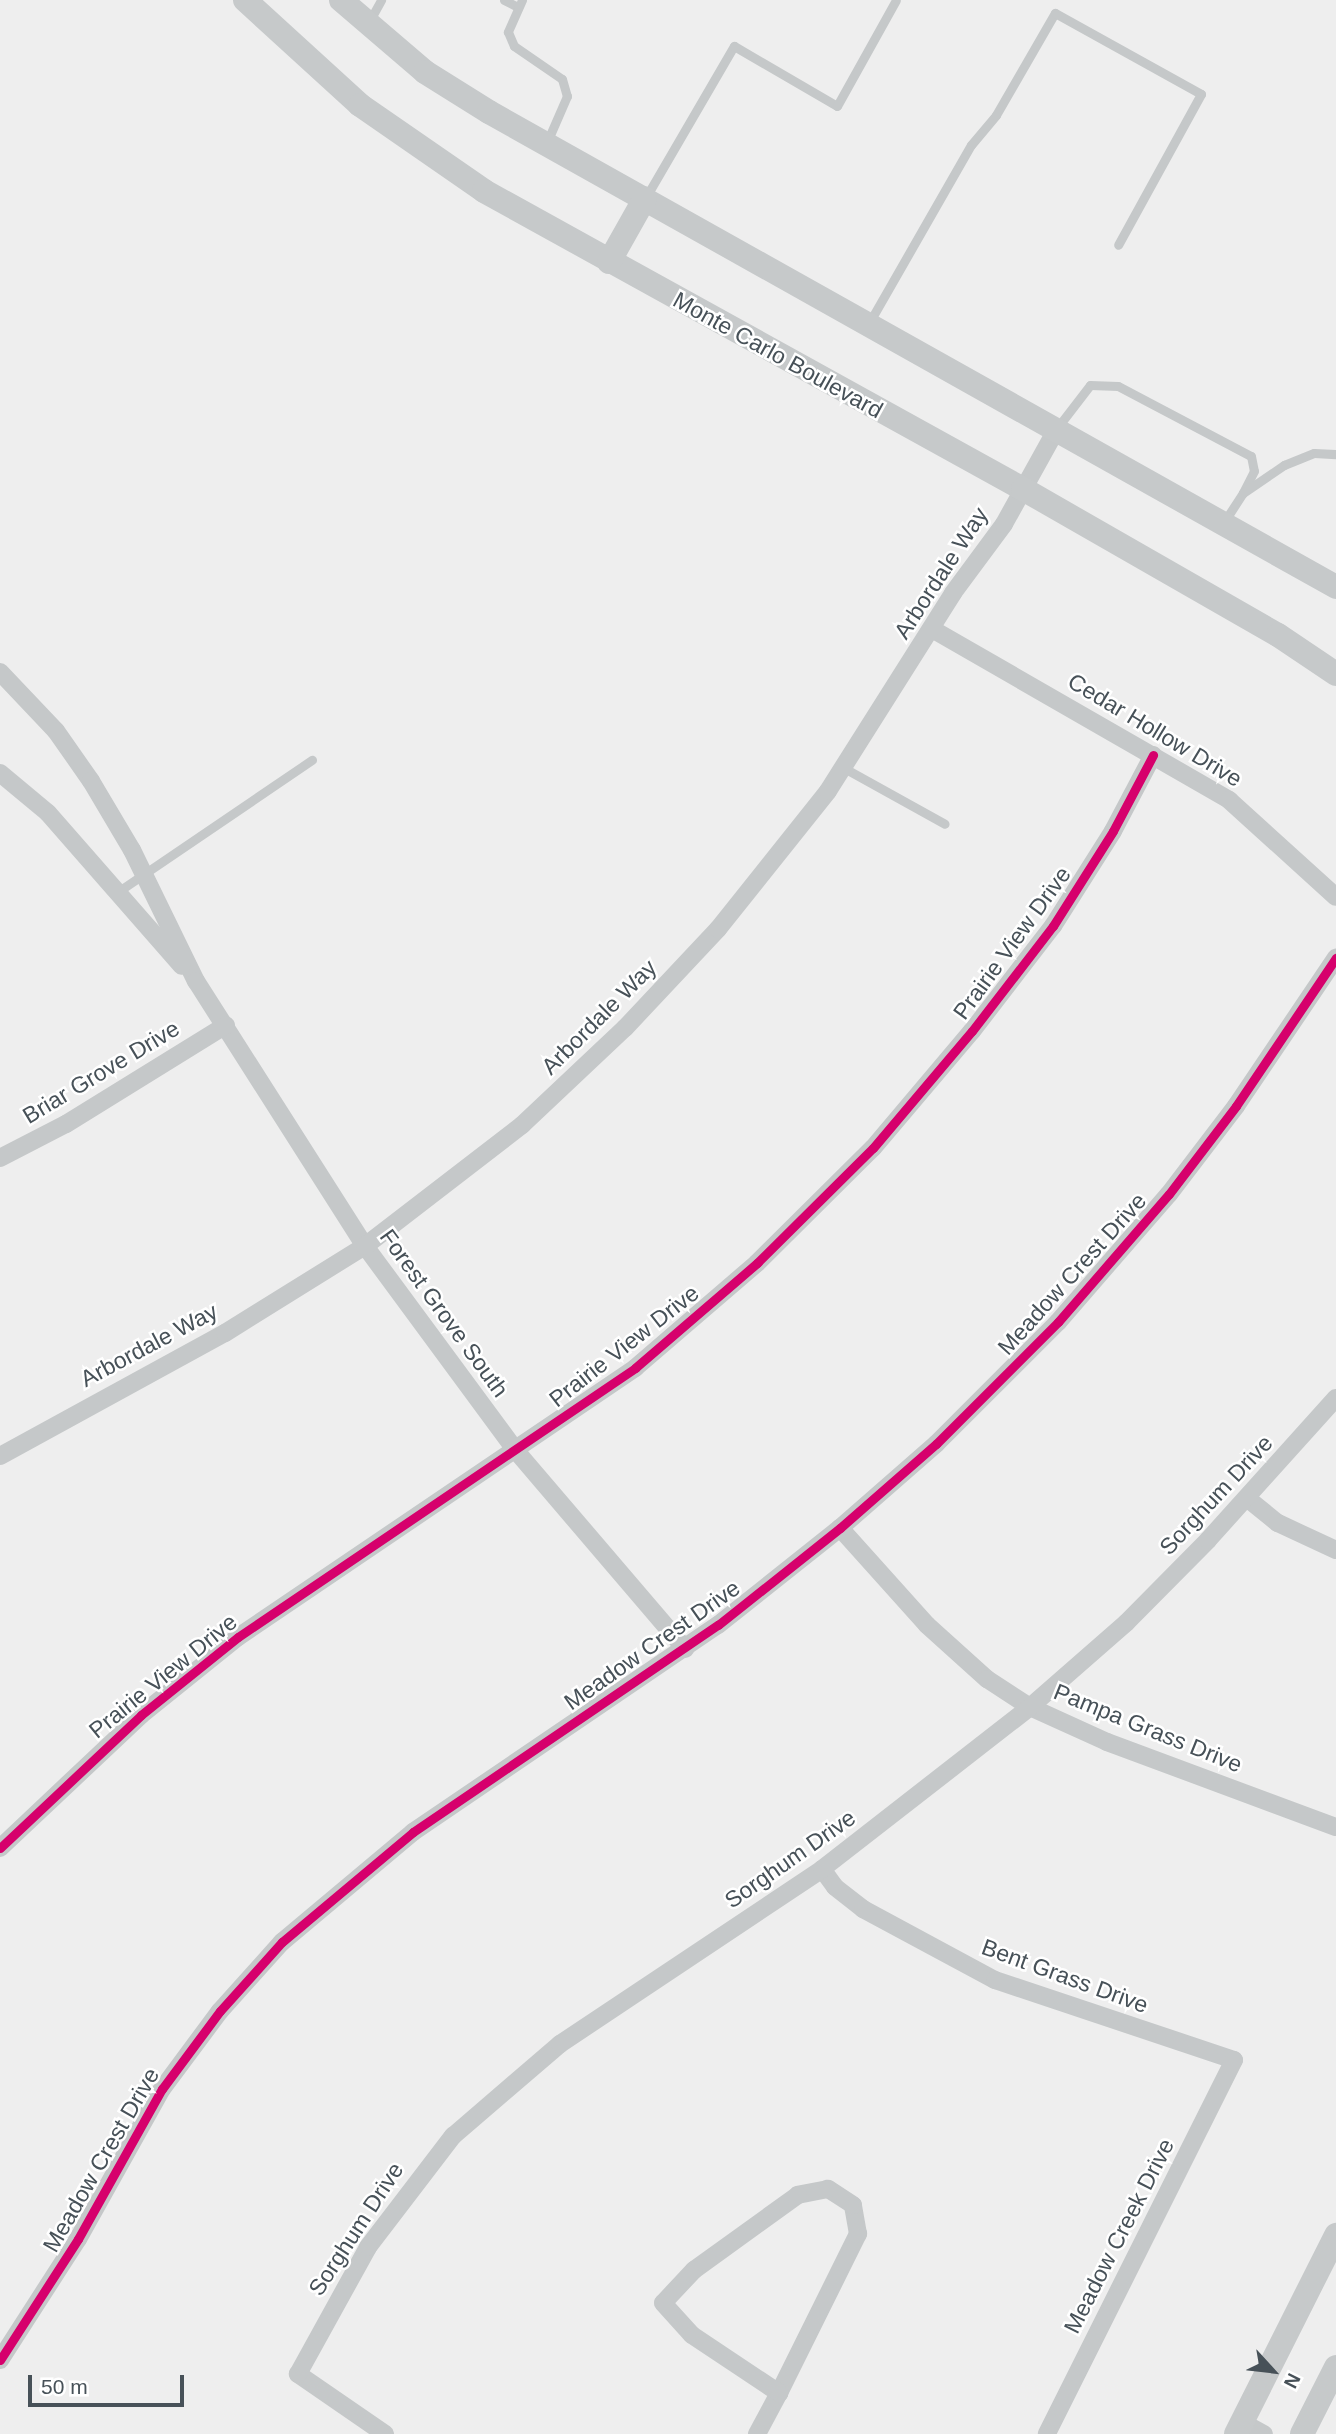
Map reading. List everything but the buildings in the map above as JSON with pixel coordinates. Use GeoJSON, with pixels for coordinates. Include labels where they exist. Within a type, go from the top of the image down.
{"type":"FeatureCollection","features":[{"type":"Feature","properties":{"kind":"main road","name":"Monte Carlo Boulevard"},"geometry":{"type":"LineString","coordinates":[[245,0],[304,57],[389,128],[484,191],[1023,489],[1278,635],[1336,674]]}},
{"type":"Feature","properties":{"kind":"main road"},"geometry":{"type":"LineString","coordinates":[[341,0],[457,93],[1336,587]]}},
{"type":"Feature","properties":{"kind":"main road"},"geometry":{"type":"LineString","coordinates":[[609,262],[645,198]]}},
{"type":"Feature","properties":{"kind":"main road"},"geometry":{"type":"LineString","coordinates":[[1239,2428],[1336,2235]]}},
{"type":"Feature","properties":{"kind":"main road"},"geometry":{"type":"LineString","coordinates":[[1302,2434],[1336,2367]]}},
{"type":"Feature","properties":{"kind":"street","name":"Arbordale Way"},"geometry":{"type":"LineString","coordinates":[[0,1456],[225,1333],[365,1245],[522,1125],[625,1028],[739,904],[844,768],[1023,489],[1056,430]]}},
{"type":"Feature","properties":{"kind":"street","name":"Cedar Hollow Drive"},"geometry":{"type":"LineString","coordinates":[[932,629],[1229,800],[1336,897]]}},
{"type":"Feature","properties":{"kind":"street","name":"Forest Grove South"},"geometry":{"type":"LineString","coordinates":[[0,672],[63,741],[143,872],[196,981],[365,1245],[517,1452],[685,1649]]}},
{"type":"Feature","properties":{"kind":"street","name":"Prairie View Drive"},"geometry":{"type":"LineString","coordinates":[[0,1848],[141,1715],[238,1637],[517,1452],[635,1368],[757,1263],[873,1148],[972,1031],[1052,926],[1113,831],[1153,755]]}},
{"type":"Feature","properties":{"kind":"street","name":"Forest Grove South"},"geometry":{"type":"LineString","coordinates":[[0,773],[48,813],[196,981]]}},
{"type":"Feature","properties":{"kind":"street","name":"Meadow Crest Drive"},"geometry":{"type":"LineString","coordinates":[[0,2360],[78,2239],[162,2089],[220,2011],[282,1942],[413,1832],[685,1649],[840,1528],[976,1406],[1139,1231],[1236,1106],[1336,958]]}},
{"type":"Feature","properties":{"kind":"street","name":"Briar Grove Drive"},"geometry":{"type":"LineString","coordinates":[[0,1158],[89,1110],[226,1026]]}},
{"type":"Feature","properties":{"kind":"street","name":"Sorghum Drive"},"geometry":{"type":"LineString","coordinates":[[385,2434],[298,2374],[368,2247],[453,2136],[560,2044],[822,1869],[1030,1707],[1126,1623],[1248,1499],[1336,1398]]}},
{"type":"Feature","properties":{"kind":"street"},"geometry":{"type":"LineString","coordinates":[[1248,1499],[1278,1523],[1336,1550]]}},
{"type":"Feature","properties":{"kind":"street","name":"Pampa Grass Drive"},"geometry":{"type":"LineString","coordinates":[[840,1528],[927,1625],[987,1679],[1030,1707],[1107,1742],[1336,1827]]}},
{"type":"Feature","properties":{"kind":"street","name":"Bent Grass Drive"},"geometry":{"type":"LineString","coordinates":[[822,1869],[863,1909],[978,1972],[1028,1993],[1234,2060]]}},
{"type":"Feature","properties":{"kind":"street","name":"Meadow Creek Drive"},"geometry":{"type":"LineString","coordinates":[[1047,2434],[1234,2060]]}},
{"type":"Feature","properties":{"kind":"street"},"geometry":{"type":"LineString","coordinates":[[757,2434],[779,2393],[858,2234],[852,2206],[828,2189],[798,2195],[694,2270],[663,2303],[692,2335],[779,2393]]}},
{"type":"Feature","properties":{"kind":"street"},"geometry":{"type":"LineString","coordinates":[[1239,2428],[1264,2434]]}},
{"type":"Feature","properties":{"kind":"lane"},"geometry":{"type":"LineString","coordinates":[[368,24],[381,0]]}},
{"type":"Feature","properties":{"kind":"lane"},"geometry":{"type":"LineString","coordinates":[[505,0],[520,4],[508,32],[514,46],[562,79],[567,96],[547,144]]}},
{"type":"Feature","properties":{"kind":"lane"},"geometry":{"type":"LineString","coordinates":[[645,198],[734,46],[837,106],[897,0]]}},
{"type":"Feature","properties":{"kind":"lane"},"geometry":{"type":"LineString","coordinates":[[868,325],[971,145],[996,115],[1055,13],[1201,94],[1118,246]]}},
{"type":"Feature","properties":{"kind":"lane"},"geometry":{"type":"LineString","coordinates":[[1056,430],[1090,385],[1118,386],[1251,456],[1254,471],[1224,523]]}},
{"type":"Feature","properties":{"kind":"lane"},"geometry":{"type":"LineString","coordinates":[[1243,493],[1284,465],[1314,453],[1336,454]]}},
{"type":"Feature","properties":{"kind":"lane"},"geometry":{"type":"LineString","coordinates":[[116,893],[143,872],[312,760]]}},
{"type":"Feature","properties":{"kind":"lane"},"geometry":{"type":"LineString","coordinates":[[844,768],[945,824]]}},
{"type":"Feature","properties":{"kind":"cycle path"},"geometry":{"type":"LineString","coordinates":[[0,1848],[141,1715],[238,1637],[635,1368],[757,1263],[873,1148],[972,1031],[1053,926],[1113,831],[1153,755]]}},
{"type":"Feature","properties":{"kind":"cycle path"},"geometry":{"type":"LineString","coordinates":[[0,2360],[78,2239],[162,2089],[220,2011],[282,1942],[413,1832],[718,1625],[840,1528],[936,1444],[1058,1322],[1169,1194],[1236,1106],[1336,958]]}}]}
